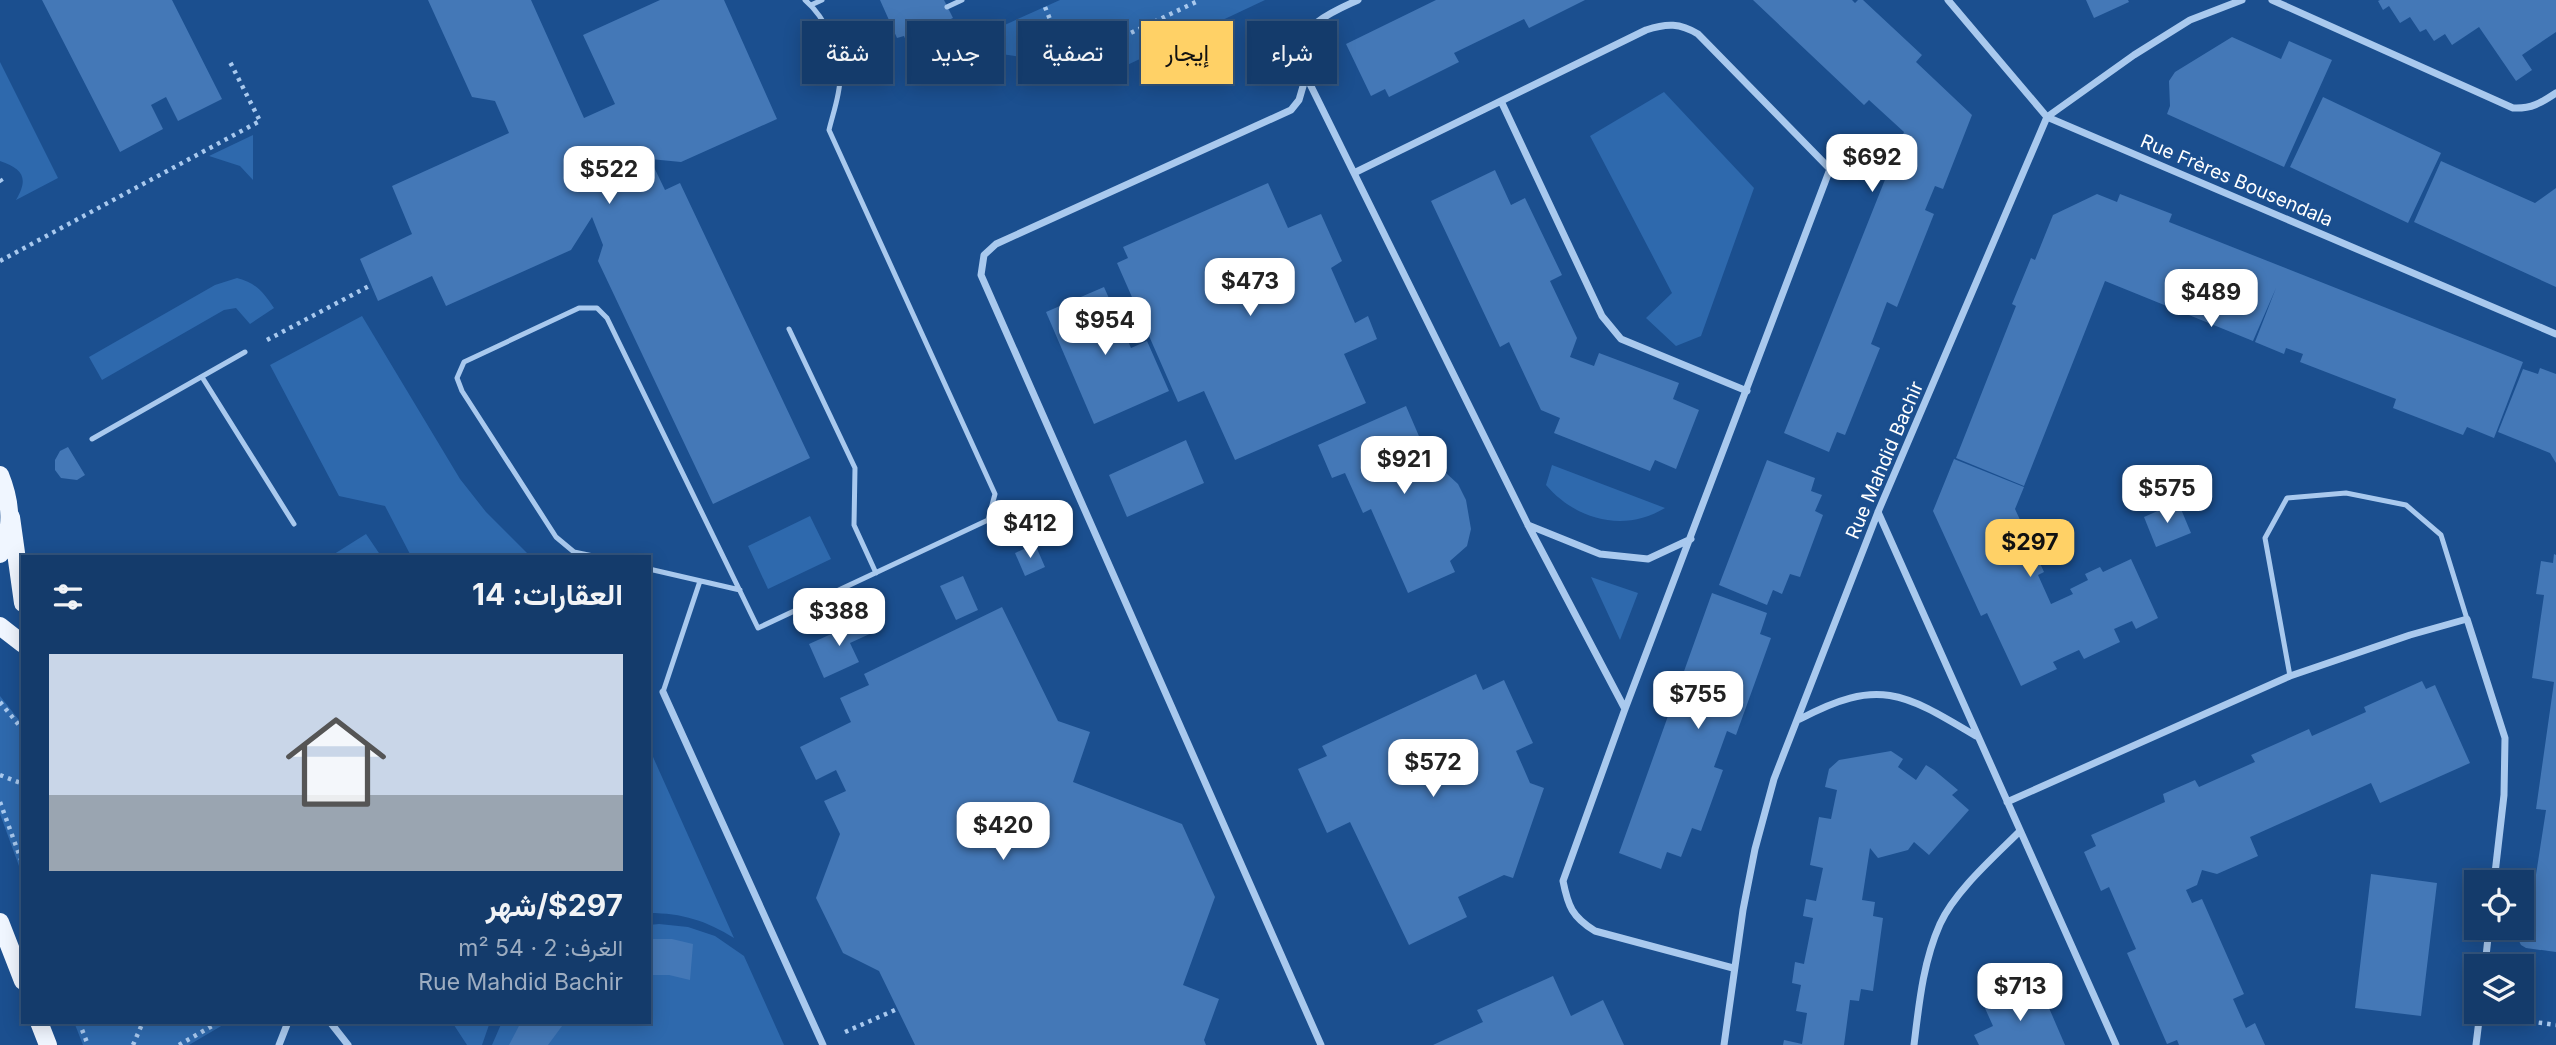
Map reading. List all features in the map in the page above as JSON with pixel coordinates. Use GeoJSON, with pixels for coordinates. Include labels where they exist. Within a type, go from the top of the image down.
{"type":"FeatureCollection","features":[{"type":"Feature","properties":{"kind":"main road"},"geometry":{"type":"LineString","coordinates":[[0,475],[8,495],[21,589]]}},
{"type":"Feature","properties":{"kind":"main road"},"geometry":{"type":"LineString","coordinates":[[0,554],[6,543],[11,517]]}},
{"type":"Feature","properties":{"kind":"main road"},"geometry":{"type":"LineString","coordinates":[[0,626],[21,642]]}},
{"type":"Feature","properties":{"kind":"main road"},"geometry":{"type":"LineString","coordinates":[[0,922],[21,976]]}},
{"type":"Feature","properties":{"kind":"main road"},"geometry":{"type":"LineString","coordinates":[[40,1024],[48,1045]]}},
{"type":"Feature","properties":{"kind":"street"},"geometry":{"type":"LineString","coordinates":[[1318,21],[1358,0]]}},
{"type":"Feature","properties":{"kind":"street","name":"Rue Frères Bousendala"},"geometry":{"type":"LineString","coordinates":[[1948,0],[2047,117],[2556,334]]}},
{"type":"Feature","properties":{"kind":"street"},"geometry":{"type":"LineString","coordinates":[[2047,117],[2134,55],[2190,20],[2242,0]]}},
{"type":"Feature","properties":{"kind":"street"},"geometry":{"type":"LineString","coordinates":[[2272,0],[2513,108],[2539,104],[2556,93]]}},
{"type":"Feature","properties":{"kind":"street"},"geometry":{"type":"LineString","coordinates":[[1356,172],[1646,30],[1666,23],[1687,27],[1698,34],[1830,169],[1625,709],[1563,881],[1568,905],[1580,922],[1595,931],[1733,968]]}},
{"type":"Feature","properties":{"kind":"street"},"geometry":{"type":"LineString","coordinates":[[1304,84],[1299,100],[1291,110],[996,244],[984,255],[981,275],[1321,1045]]}},
{"type":"Feature","properties":{"kind":"street"},"geometry":{"type":"LineString","coordinates":[[1310,84],[1356,172],[1528,525],[1625,709]]}},
{"type":"Feature","properties":{"kind":"street"},"geometry":{"type":"LineString","coordinates":[[1501,101],[1602,316],[1621,339],[1747,391]]}},
{"type":"Feature","properties":{"kind":"street","name":"Rue Mahdid Bachir"},"geometry":{"type":"LineString","coordinates":[[1724,1045],[1743,910],[1774,779],[1878,512],[2047,117]]}},
{"type":"Feature","properties":{"kind":"street"},"geometry":{"type":"LineString","coordinates":[[1878,512],[2116,1045]]}},
{"type":"Feature","properties":{"kind":"street"},"geometry":{"type":"LineString","coordinates":[[1528,525],[1600,554],[1648,559],[1691,539]]}},
{"type":"Feature","properties":{"kind":"street"},"geometry":{"type":"LineString","coordinates":[[2007,802],[2290,676],[2410,635],[2467,619],[2505,738],[2504,795],[2495,870]]}},
{"type":"Feature","properties":{"kind":"street"},"geometry":{"type":"LineString","coordinates":[[663,692],[822,1044]]}},
{"type":"Feature","properties":{"kind":"street"},"geometry":{"type":"LineString","coordinates":[[1799,719],[1848,697],[1879,694],[1914,702],[1976,736]]}},
{"type":"Feature","properties":{"kind":"street"},"geometry":{"type":"LineString","coordinates":[[1914,1045],[1925,966],[1940,922],[1960,894],[2020,831]]}},
{"type":"Feature","properties":{"kind":"street"},"geometry":{"type":"LineString","coordinates":[[279,1045],[287,1024]]}},
{"type":"Feature","properties":{"kind":"street"},"geometry":{"type":"LineString","coordinates":[[332,1024],[348,1045]]}},
{"type":"Feature","properties":{"kind":"street"},"geometry":{"type":"LineString","coordinates":[[2476,1045],[2479,1024]]}},
{"type":"Feature","properties":{"kind":"lane"},"geometry":{"type":"LineString","coordinates":[[822,0],[808,2],[822,21]]}},
{"type":"Feature","properties":{"kind":"lane"},"geometry":{"type":"LineString","coordinates":[[947,7],[962,0]]}},
{"type":"Feature","properties":{"kind":"lane"},"geometry":{"type":"LineString","coordinates":[[588,555],[574,552],[556,537],[462,391],[457,378],[464,362],[579,308],[597,307],[607,318],[758,628],[988,520],[995,494],[829,130],[839,84]]}},
{"type":"Feature","properties":{"kind":"lane"},"geometry":{"type":"LineString","coordinates":[[789,329],[855,468],[854,525],[876,573]]}},
{"type":"Feature","properties":{"kind":"lane"},"geometry":{"type":"LineString","coordinates":[[92,439],[244,352]]}},
{"type":"Feature","properties":{"kind":"lane"},"geometry":{"type":"LineString","coordinates":[[202,377],[294,524]]}},
{"type":"Feature","properties":{"kind":"lane"},"geometry":{"type":"LineString","coordinates":[[2290,676],[2265,538],[2287,498],[2346,494],[2406,505],[2441,535],[2467,619]]}},
{"type":"Feature","properties":{"kind":"lane"},"geometry":{"type":"LineString","coordinates":[[651,569],[740,590]]}},
{"type":"Feature","properties":{"kind":"lane"},"geometry":{"type":"LineString","coordinates":[[663,692],[700,581]]}},
{"type":"Feature","properties":{"kind":"path"},"geometry":{"type":"LineString","coordinates":[[1127,35],[1200,0]]}},
{"type":"Feature","properties":{"kind":"path"},"geometry":{"type":"LineString","coordinates":[[1045,7],[1050,21]]}},
{"type":"Feature","properties":{"kind":"path"},"geometry":{"type":"LineString","coordinates":[[0,261],[260,121],[229,60]]}},
{"type":"Feature","properties":{"kind":"path"},"geometry":{"type":"LineString","coordinates":[[244,352],[371,285]]}},
{"type":"Feature","properties":{"kind":"path"},"geometry":{"type":"LineString","coordinates":[[0,702],[21,728]]}},
{"type":"Feature","properties":{"kind":"path"},"geometry":{"type":"LineString","coordinates":[[0,775],[21,783]]}},
{"type":"Feature","properties":{"kind":"path"},"geometry":{"type":"LineString","coordinates":[[0,802],[21,860]]}},
{"type":"Feature","properties":{"kind":"path"},"geometry":{"type":"LineString","coordinates":[[822,1044],[895,1010]]}},
{"type":"Feature","properties":{"kind":"path"},"geometry":{"type":"LineString","coordinates":[[2534,1022],[2556,1025]]}},
{"type":"Feature","properties":{"kind":"path"},"geometry":{"type":"LineString","coordinates":[[80,1024],[88,1045]]}},
{"type":"Feature","properties":{"kind":"path"},"geometry":{"type":"LineString","coordinates":[[132,1045],[142,1024]]}},
{"type":"Feature","properties":{"kind":"path"},"geometry":{"type":"LineString","coordinates":[[179,1045],[216,1024]]}},
{"type":"Feature","properties":{"kind":"shaded area"},"geometry":{"type":"Polygon","coordinates":[[[1060,0],[1265,0],[1220,21],[1141,21],[1141,58],[1127,65],[1127,21],[1018,21],[1018,56],[1004,54],[1004,25],[1060,0]]]}},
{"type":"Feature","properties":{"kind":"shaded area"},"geometry":{"type":"Polygon","coordinates":[[[0,62],[58,178],[16,200],[22,186],[22,175],[14,167],[0,161],[0,62]]]}},
{"type":"Feature","properties":{"kind":"shaded area"},"geometry":{"type":"Polygon","coordinates":[[[1664,92],[1754,188],[1701,336],[1676,346],[1646,318],[1672,293],[1590,136],[1664,92]]]}},
{"type":"Feature","properties":{"kind":"shaded area"},"geometry":{"type":"Polygon","coordinates":[[[253,135],[253,180],[240,166],[209,156],[253,135]]]}},
{"type":"Feature","properties":{"kind":"shaded area"},"geometry":{"type":"Polygon","coordinates":[[[237,278],[258,289],[274,308],[250,324],[236,308],[224,310],[102,380],[89,357],[215,285],[237,278]]]}},
{"type":"Feature","properties":{"kind":"shaded area"},"geometry":{"type":"Polygon","coordinates":[[[362,316],[460,479],[486,512],[529,555],[410,555],[385,506],[339,496],[270,365],[362,316]]]}},
{"type":"Feature","properties":{"kind":"shaded area"},"geometry":{"type":"Polygon","coordinates":[[[1552,465],[1665,508],[1633,520],[1601,519],[1586,514],[1571,507],[1546,485],[1552,465]]]}},
{"type":"Feature","properties":{"kind":"shaded area"},"geometry":{"type":"Polygon","coordinates":[[[810,516],[831,559],[768,589],[748,546],[810,516]]]}},
{"type":"Feature","properties":{"kind":"shaded area"},"geometry":{"type":"Polygon","coordinates":[[[366,534],[380,555],[333,555],[366,534]]]}},
{"type":"Feature","properties":{"kind":"shaded area"},"geometry":{"type":"Polygon","coordinates":[[[1591,577],[1638,593],[1620,640],[1591,577]]]}},
{"type":"Feature","properties":{"kind":"shaded area"},"geometry":{"type":"Polygon","coordinates":[[[0,696],[21,722],[21,872],[0,814],[0,696]]]}},
{"type":"Feature","properties":{"kind":"shaded area"},"geometry":{"type":"Polygon","coordinates":[[[651,752],[734,938],[694,919],[651,913],[651,752]]]}},
{"type":"Feature","properties":{"kind":"shaded area"},"geometry":{"type":"Polygon","coordinates":[[[651,925],[688,927],[715,936],[744,956],[784,1045],[492,1045],[501,1024],[651,1024],[651,925]]]}},
{"type":"Feature","properties":{"kind":"shaded area"},"geometry":{"type":"Polygon","coordinates":[[[75,1024],[225,1024],[189,1045],[83,1045],[75,1024]]]}},
{"type":"Feature","properties":{"kind":"shaded area"},"geometry":{"type":"Polygon","coordinates":[[[453,1024],[489,1024],[482,1045],[467,1045],[453,1024]]]}},
{"type":"Feature","properties":{"kind":"building"},"geometry":{"type":"Polygon","coordinates":[[[42,0],[172,0],[222,99],[178,121],[166,97],[151,105],[163,129],[120,152],[42,0]]]}},
{"type":"Feature","properties":{"kind":"building"},"geometry":{"type":"Polygon","coordinates":[[[428,0],[531,0],[584,118],[615,104],[583,35],[660,0],[724,0],[777,119],[681,162],[650,159],[665,190],[680,183],[810,458],[713,504],[598,261],[603,245],[592,217],[571,250],[446,306],[432,276],[378,301],[360,259],[412,234],[392,186],[509,133],[495,101],[472,97],[428,0]]]}},
{"type":"Feature","properties":{"kind":"building"},"geometry":{"type":"Polygon","coordinates":[[[880,0],[944,0],[953,18],[946,21],[907,21],[907,43],[904,36],[897,38],[893,21],[889,21],[880,0]]]}},
{"type":"Feature","properties":{"kind":"building"},"geometry":{"type":"Polygon","coordinates":[[[1436,0],[1585,0],[1529,28],[1524,19],[1454,53],[1459,62],[1389,97],[1385,89],[1371,96],[1346,44],[1436,0]]]}},
{"type":"Feature","properties":{"kind":"building"},"geometry":{"type":"Polygon","coordinates":[[[1753,0],[1852,0],[1855,3],[1863,0],[1922,55],[1916,62],[1972,115],[1943,189],[1935,186],[1925,210],[1934,214],[1897,307],[1887,302],[1871,344],[1880,348],[1845,435],[1837,432],[1829,452],[1784,433],[1904,132],[1869,100],[1864,105],[1753,0]]]}},
{"type":"Feature","properties":{"kind":"building"},"geometry":{"type":"Polygon","coordinates":[[[2086,0],[2128,0],[2129,2],[2094,18],[2086,0]]]}},
{"type":"Feature","properties":{"kind":"building"},"geometry":{"type":"Polygon","coordinates":[[[2556,0],[2556,32],[2522,55],[2532,70],[2516,81],[2479,27],[2452,45],[2445,34],[2434,41],[2426,29],[2420,32],[2410,17],[2400,23],[2389,6],[2383,10],[2378,1],[2556,0]]]}},
{"type":"Feature","properties":{"kind":"building"},"geometry":{"type":"Polygon","coordinates":[[[2232,37],[2281,59],[2289,41],[2332,60],[2284,167],[2167,114],[2170,106],[2169,81],[2175,72],[2232,37]]]}},
{"type":"Feature","properties":{"kind":"building"},"geometry":{"type":"Polygon","coordinates":[[[2323,97],[2441,153],[2408,223],[2290,167],[2323,97]]]}},
{"type":"Feature","properties":{"kind":"building"},"geometry":{"type":"Polygon","coordinates":[[[2441,161],[2535,203],[2556,188],[2556,287],[2414,222],[2441,161]]]}},
{"type":"Feature","properties":{"kind":"building"},"geometry":{"type":"Polygon","coordinates":[[[1495,170],[1511,205],[1525,198],[1562,275],[1550,281],[1577,338],[1570,357],[1594,366],[1599,353],[1679,383],[1673,399],[1699,410],[1676,469],[1655,460],[1650,471],[1554,433],[1560,418],[1541,410],[1509,342],[1500,347],[1431,201],[1495,170]]]}},
{"type":"Feature","properties":{"kind":"building"},"geometry":{"type":"Polygon","coordinates":[[[1268,183],[1288,228],[1321,214],[1342,261],[1331,268],[1355,323],[1368,316],[1377,339],[1344,354],[1366,403],[1235,460],[1204,391],[1178,402],[1117,263],[1128,258],[1123,247],[1268,183]]]}},
{"type":"Feature","properties":{"kind":"building"},"geometry":{"type":"Polygon","coordinates":[[[2097,194],[2117,202],[2120,194],[2172,214],[2169,222],[2523,362],[2494,438],[2467,427],[2463,435],[2393,408],[2396,399],[2300,362],[2303,354],[2286,348],[2284,354],[2255,342],[2276,288],[2253,341],[2105,281],[2024,486],[1956,458],[2016,306],[2012,304],[2031,258],[2035,260],[2053,215],[2097,194]]]}},
{"type":"Feature","properties":{"kind":"building"},"geometry":{"type":"Polygon","coordinates":[[[1104,287],[1131,348],[1147,341],[1169,391],[1094,424],[1046,312],[1104,287]]]}},
{"type":"Feature","properties":{"kind":"building"},"geometry":{"type":"Polygon","coordinates":[[[2540,368],[2556,374],[2556,463],[2550,453],[2498,432],[2523,369],[2538,374],[2540,368]]]}},
{"type":"Feature","properties":{"kind":"building"},"geometry":{"type":"Polygon","coordinates":[[[1406,406],[1431,464],[1458,484],[1466,500],[1471,529],[1467,546],[1450,561],[1455,572],[1408,593],[1371,509],[1363,513],[1345,473],[1332,478],[1318,445],[1406,406]]]}},
{"type":"Feature","properties":{"kind":"building"},"geometry":{"type":"Polygon","coordinates":[[[1186,440],[1204,483],[1127,517],[1109,475],[1186,440]]]}},
{"type":"Feature","properties":{"kind":"building"},"geometry":{"type":"Polygon","coordinates":[[[68,447],[85,475],[77,480],[61,478],[55,470],[55,460],[60,451],[68,447]]]}},
{"type":"Feature","properties":{"kind":"building"},"geometry":{"type":"Polygon","coordinates":[[[1954,459],[2024,487],[2015,509],[2044,572],[2038,575],[2051,604],[2073,594],[2070,589],[2088,580],[2085,574],[2100,567],[2103,572],[2131,559],[2158,618],[2136,629],[2132,621],[2114,629],[2120,642],[2084,659],[2079,650],[2053,662],[2057,669],[2021,686],[1987,613],[1981,616],[1933,511],[1954,459]]]}},
{"type":"Feature","properties":{"kind":"building"},"geometry":{"type":"Polygon","coordinates":[[[1767,460],[1815,478],[1811,491],[1822,495],[1815,511],[1823,515],[1800,577],[1790,574],[1782,594],[1773,590],[1767,605],[1719,585],[1767,460]]]}},
{"type":"Feature","properties":{"kind":"building"},"geometry":{"type":"Polygon","coordinates":[[[2178,502],[2191,533],[2156,547],[2144,517],[2178,502]]]}},
{"type":"Feature","properties":{"kind":"building"},"geometry":{"type":"Polygon","coordinates":[[[1035,544],[1045,567],[1025,576],[1015,553],[1035,544]]]}},
{"type":"Feature","properties":{"kind":"building"},"geometry":{"type":"Polygon","coordinates":[[[2554,554],[2556,952],[2526,948],[2518,940],[2534,940],[2534,888],[2546,810],[2536,809],[2554,682],[2532,678],[2544,595],[2536,594],[2541,561],[2553,563],[2554,554]]]}},
{"type":"Feature","properties":{"kind":"building"},"geometry":{"type":"Polygon","coordinates":[[[963,576],[978,610],[956,620],[940,586],[963,576]]]}},
{"type":"Feature","properties":{"kind":"building"},"geometry":{"type":"Polygon","coordinates":[[[1712,593],[1767,613],[1760,634],[1771,638],[1736,735],[1727,731],[1714,767],[1723,770],[1701,831],[1692,828],[1681,857],[1667,852],[1661,869],[1619,853],[1712,593]]]}},
{"type":"Feature","properties":{"kind":"building"},"geometry":{"type":"Polygon","coordinates":[[[1002,607],[1058,721],[1090,732],[1073,782],[1182,824],[1215,897],[1183,985],[1219,999],[1204,1040],[1206,1045],[915,1045],[879,971],[843,953],[816,898],[840,834],[824,801],[846,791],[836,770],[816,780],[800,747],[851,722],[840,698],[869,685],[864,674],[1002,607]]]}},
{"type":"Feature","properties":{"kind":"building"},"geometry":{"type":"Polygon","coordinates":[[[867,618],[874,632],[850,643],[859,662],[824,678],[809,644],[867,618]]]}},
{"type":"Feature","properties":{"kind":"building"},"geometry":{"type":"Polygon","coordinates":[[[1476,674],[1483,690],[1504,680],[1533,743],[1516,751],[1530,783],[1544,788],[1513,878],[1504,875],[1458,897],[1467,917],[1409,945],[1350,822],[1327,833],[1298,769],[1327,756],[1322,746],[1476,674]]]}},
{"type":"Feature","properties":{"kind":"building"},"geometry":{"type":"Polygon","coordinates":[[[2422,681],[2426,689],[2435,685],[2470,763],[2380,803],[2371,783],[2250,837],[2258,856],[2217,874],[2202,870],[2197,885],[2186,890],[2192,903],[2202,899],[2244,994],[2233,999],[2246,1028],[2255,1023],[2265,1045],[2179,1045],[2177,1040],[2167,1044],[2127,953],[2136,949],[2109,887],[2101,891],[2084,852],[2096,846],[2091,835],[2165,802],[2163,794],[2195,780],[2199,787],[2255,762],[2251,755],[2309,729],[2312,736],[2366,712],[2364,707],[2422,681]]]}},
{"type":"Feature","properties":{"kind":"building"},"geometry":{"type":"Polygon","coordinates":[[[1891,751],[1903,759],[1898,767],[1916,780],[1926,765],[1934,770],[1958,790],[1952,795],[1969,810],[1929,855],[1914,842],[1908,850],[1878,858],[1870,848],[1862,900],[1875,902],[1873,916],[1883,918],[1873,991],[1861,989],[1859,1001],[1850,1000],[1844,1045],[1783,1045],[1784,1040],[1802,1044],[1807,1013],[1796,1011],[1801,985],[1792,983],[1795,962],[1804,964],[1813,918],[1803,916],[1806,899],[1816,901],[1823,868],[1810,865],[1819,817],[1831,819],[1837,790],[1825,787],[1829,769],[1839,760],[1891,751]]]}},
{"type":"Feature","properties":{"kind":"building"},"geometry":{"type":"Polygon","coordinates":[[[2371,874],[2437,883],[2421,1016],[2355,1008],[2371,874]]]}},
{"type":"Feature","properties":{"kind":"building"},"geometry":{"type":"Polygon","coordinates":[[[651,939],[672,939],[693,944],[690,980],[669,975],[651,975],[651,939]]]}},
{"type":"Feature","properties":{"kind":"building"},"geometry":{"type":"Polygon","coordinates":[[[1553,976],[1571,1016],[1603,1000],[1624,1045],[1433,1045],[1483,1022],[1477,1010],[1553,976]]]}},
{"type":"Feature","properties":{"kind":"building"},"geometry":{"type":"Polygon","coordinates":[[[2023,989],[2032,1008],[2046,1001],[2065,1045],[1979,1045],[1974,1035],[1993,1026],[1984,1006],[2023,989]]]}},
{"type":"Feature","properties":{"kind":"building"},"geometry":{"type":"Polygon","coordinates":[[[520,1024],[564,1024],[548,1045],[509,1045],[520,1024]]]}}]}
